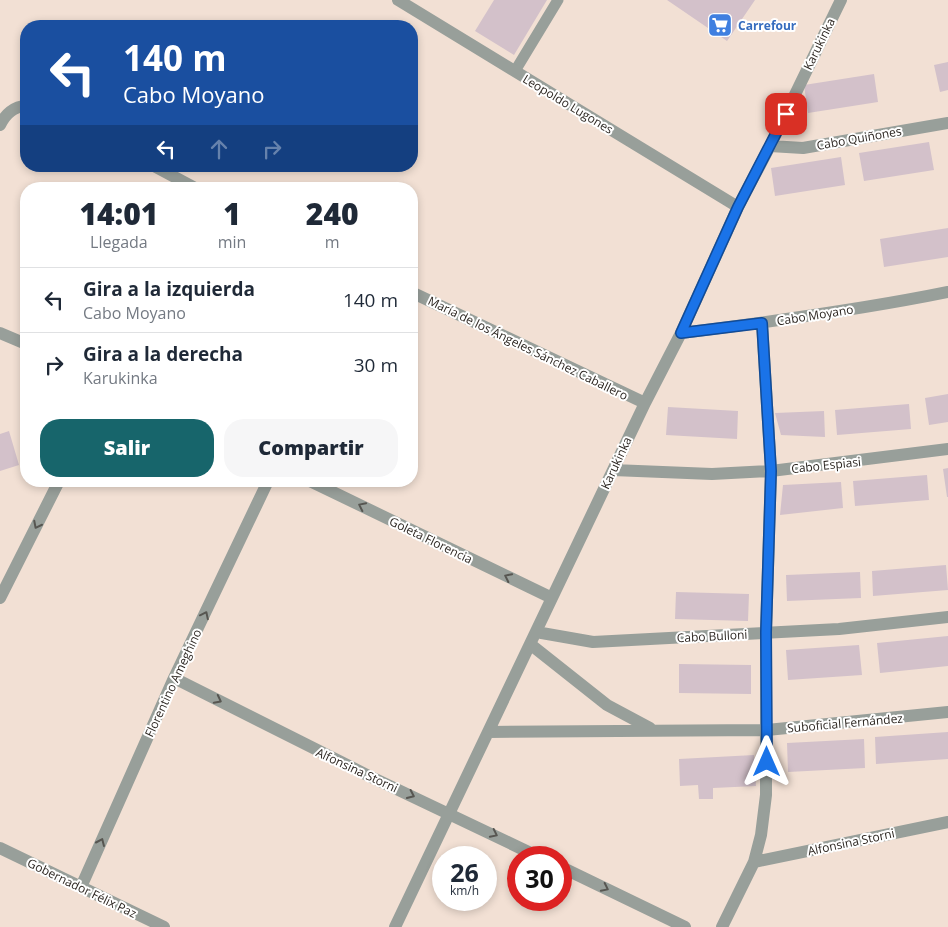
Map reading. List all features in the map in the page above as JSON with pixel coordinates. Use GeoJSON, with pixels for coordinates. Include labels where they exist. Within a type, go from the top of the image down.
{"type":"FeatureCollection","features":[{"type":"Feature","properties":{"kind":"street","name":"Leopoldo Lugones"},"geometry":{"type":"LineString","coordinates":[[398,0],[738,207]]}},
{"type":"Feature","properties":{"kind":"street","name":"Karukinka"},"geometry":{"type":"LineString","coordinates":[[395,927],[645,403],[681,333],[738,207],[841,0]]}},
{"type":"Feature","properties":{"kind":"street"},"geometry":{"type":"LineString","coordinates":[[0,125],[4,116],[20,108]]}},
{"type":"Feature","properties":{"kind":"street","name":"Cabo Quiñones"},"geometry":{"type":"LineString","coordinates":[[770,146],[803,148],[948,123]]}},
{"type":"Feature","properties":{"kind":"street"},"geometry":{"type":"LineString","coordinates":[[165,172],[184,182]]}},
{"type":"Feature","properties":{"kind":"street","name":"Cabo Moyano"},"geometry":{"type":"LineString","coordinates":[[681,333],[762,323],[948,292]]}},
{"type":"Feature","properties":{"kind":"street","name":"María de los Ángeles Sánchez Caballero"},"geometry":{"type":"LineString","coordinates":[[418,295],[645,403]]}},
{"type":"Feature","properties":{"kind":"street"},"geometry":{"type":"LineString","coordinates":[[722,927],[754,862],[761,835],[766,795],[766,632],[771,471],[762,323]]}},
{"type":"Feature","properties":{"kind":"street"},"geometry":{"type":"LineString","coordinates":[[0,332],[20,341]]}},
{"type":"Feature","properties":{"kind":"street","name":"Cabo Espiasi"},"geometry":{"type":"LineString","coordinates":[[613,470],[712,474],[771,471],[948,449]]}},
{"type":"Feature","properties":{"kind":"street"},"geometry":{"type":"LineString","coordinates":[[0,598],[56,487]]}},
{"type":"Feature","properties":{"kind":"street","name":"Florentino Ameghino"},"geometry":{"type":"LineString","coordinates":[[81,887],[174,678],[265,487]]}},
{"type":"Feature","properties":{"kind":"street","name":"Goleta Florencia"},"geometry":{"type":"LineString","coordinates":[[322,487],[552,598]]}},
{"type":"Feature","properties":{"kind":"street","name":"Cabo Bulloni"},"geometry":{"type":"LineString","coordinates":[[536,632],[594,642],[839,629],[948,616]]}},
{"type":"Feature","properties":{"kind":"street","name":"Suboficial Fernández"},"geometry":{"type":"LineString","coordinates":[[530,644],[607,706],[652,730]]}},
{"type":"Feature","properties":{"kind":"street","name":"Alfonsina Storni"},"geometry":{"type":"LineString","coordinates":[[174,678],[305,745],[517,846]]}},
{"type":"Feature","properties":{"kind":"street","name":"Suboficial Fernández"},"geometry":{"type":"LineString","coordinates":[[488,732],[767,730],[948,712]]}},
{"type":"Feature","properties":{"kind":"street","name":"Alfonsina Storni"},"geometry":{"type":"LineString","coordinates":[[754,862],[948,822]]}},
{"type":"Feature","properties":{"kind":"street","name":"Gobernador Félix Paz"},"geometry":{"type":"LineString","coordinates":[[0,848],[164,927]]}},
{"type":"Feature","properties":{"kind":"street"},"geometry":{"type":"LineString","coordinates":[[572,872],[685,927]]}},
{"type":"Feature","properties":{"kind":"lane"},"geometry":{"type":"LineString","coordinates":[[515,71],[558,0]]}},
{"type":"Feature","properties":{"kind":"building"},"geometry":{"type":"Polygon","coordinates":[[[494,0],[547,0],[514,55],[475,31],[494,0]]]}},
{"type":"Feature","properties":{"kind":"building","name":"Carrefour"},"geometry":{"type":"Polygon","coordinates":[[[667,0],[755,0],[727,41],[667,0]]]}},
{"type":"Feature","properties":{"kind":"building"},"geometry":{"type":"Polygon","coordinates":[[[948,62],[948,90],[940,92],[934,65],[948,62]]]}},
{"type":"Feature","properties":{"kind":"building"},"geometry":{"type":"Polygon","coordinates":[[[874,74],[878,102],[808,113],[804,85],[874,74]]]}},
{"type":"Feature","properties":{"kind":"building"},"geometry":{"type":"Polygon","coordinates":[[[929,142],[934,170],[864,181],[859,153],[929,142]]]}},
{"type":"Feature","properties":{"kind":"building"},"geometry":{"type":"Polygon","coordinates":[[[841,157],[845,185],[775,196],[771,168],[841,157]]]}},
{"type":"Feature","properties":{"kind":"building"},"geometry":{"type":"Polygon","coordinates":[[[948,228],[948,257],[884,267],[880,239],[948,228]]]}},
{"type":"Feature","properties":{"kind":"building"},"geometry":{"type":"Polygon","coordinates":[[[948,394],[948,422],[929,425],[925,398],[948,394]]]}},
{"type":"Feature","properties":{"kind":"building"},"geometry":{"type":"Polygon","coordinates":[[[909,404],[911,429],[837,435],[835,410],[909,404]]]}},
{"type":"Feature","properties":{"kind":"building"},"geometry":{"type":"Polygon","coordinates":[[[668,407],[738,411],[737,439],[666,435],[668,407]]]}},
{"type":"Feature","properties":{"kind":"building"},"geometry":{"type":"Polygon","coordinates":[[[824,411],[825,437],[781,435],[775,413],[824,411]]]}},
{"type":"Feature","properties":{"kind":"building"},"geometry":{"type":"Polygon","coordinates":[[[9,431],[19,465],[0,471],[0,434],[9,431]]]}},
{"type":"Feature","properties":{"kind":"building"},"geometry":{"type":"Polygon","coordinates":[[[948,468],[948,497],[947,497],[943,469],[948,468]]]}},
{"type":"Feature","properties":{"kind":"building"},"geometry":{"type":"Polygon","coordinates":[[[927,475],[929,500],[855,506],[853,481],[927,475]]]}},
{"type":"Feature","properties":{"kind":"building"},"geometry":{"type":"Polygon","coordinates":[[[841,482],[843,508],[780,515],[783,485],[841,482]]]}},
{"type":"Feature","properties":{"kind":"building"},"geometry":{"type":"Polygon","coordinates":[[[946,565],[948,590],[873,596],[872,571],[946,565]]]}},
{"type":"Feature","properties":{"kind":"building"},"geometry":{"type":"Polygon","coordinates":[[[860,572],[861,598],[787,601],[786,575],[860,572]]]}},
{"type":"Feature","properties":{"kind":"building"},"geometry":{"type":"Polygon","coordinates":[[[676,592],[749,594],[748,621],[675,619],[676,592]]]}},
{"type":"Feature","properties":{"kind":"building"},"geometry":{"type":"Polygon","coordinates":[[[948,636],[948,666],[880,673],[877,643],[948,636]]]}},
{"type":"Feature","properties":{"kind":"building"},"geometry":{"type":"Polygon","coordinates":[[[859,645],[862,675],[788,680],[786,650],[859,645]]]}},
{"type":"Feature","properties":{"kind":"building"},"geometry":{"type":"Polygon","coordinates":[[[679,664],[751,665],[751,694],[679,693],[679,664]]]}},
{"type":"Feature","properties":{"kind":"building"},"geometry":{"type":"Polygon","coordinates":[[[948,732],[948,759],[876,764],[875,737],[948,732]]]}},
{"type":"Feature","properties":{"kind":"building"},"geometry":{"type":"Polygon","coordinates":[[[864,739],[865,768],[788,772],[787,743],[864,739]]]}},
{"type":"Feature","properties":{"kind":"building"},"geometry":{"type":"Polygon","coordinates":[[[754,755],[756,786],[713,788],[713,799],[699,799],[698,785],[680,786],[679,759],[754,755]]]}},
{"type":"Feature","properties":{"kind":"place","name":"Carrefour"},"geometry":{"type":"Point","coordinates":[720,25]}},
{"type":"Feature","properties":{"kind":"route"},"geometry":{"type":"LineString","coordinates":[[767,762],[766,632],[771,471],[762,323],[681,333],[738,207],[786,114]]}}]}
